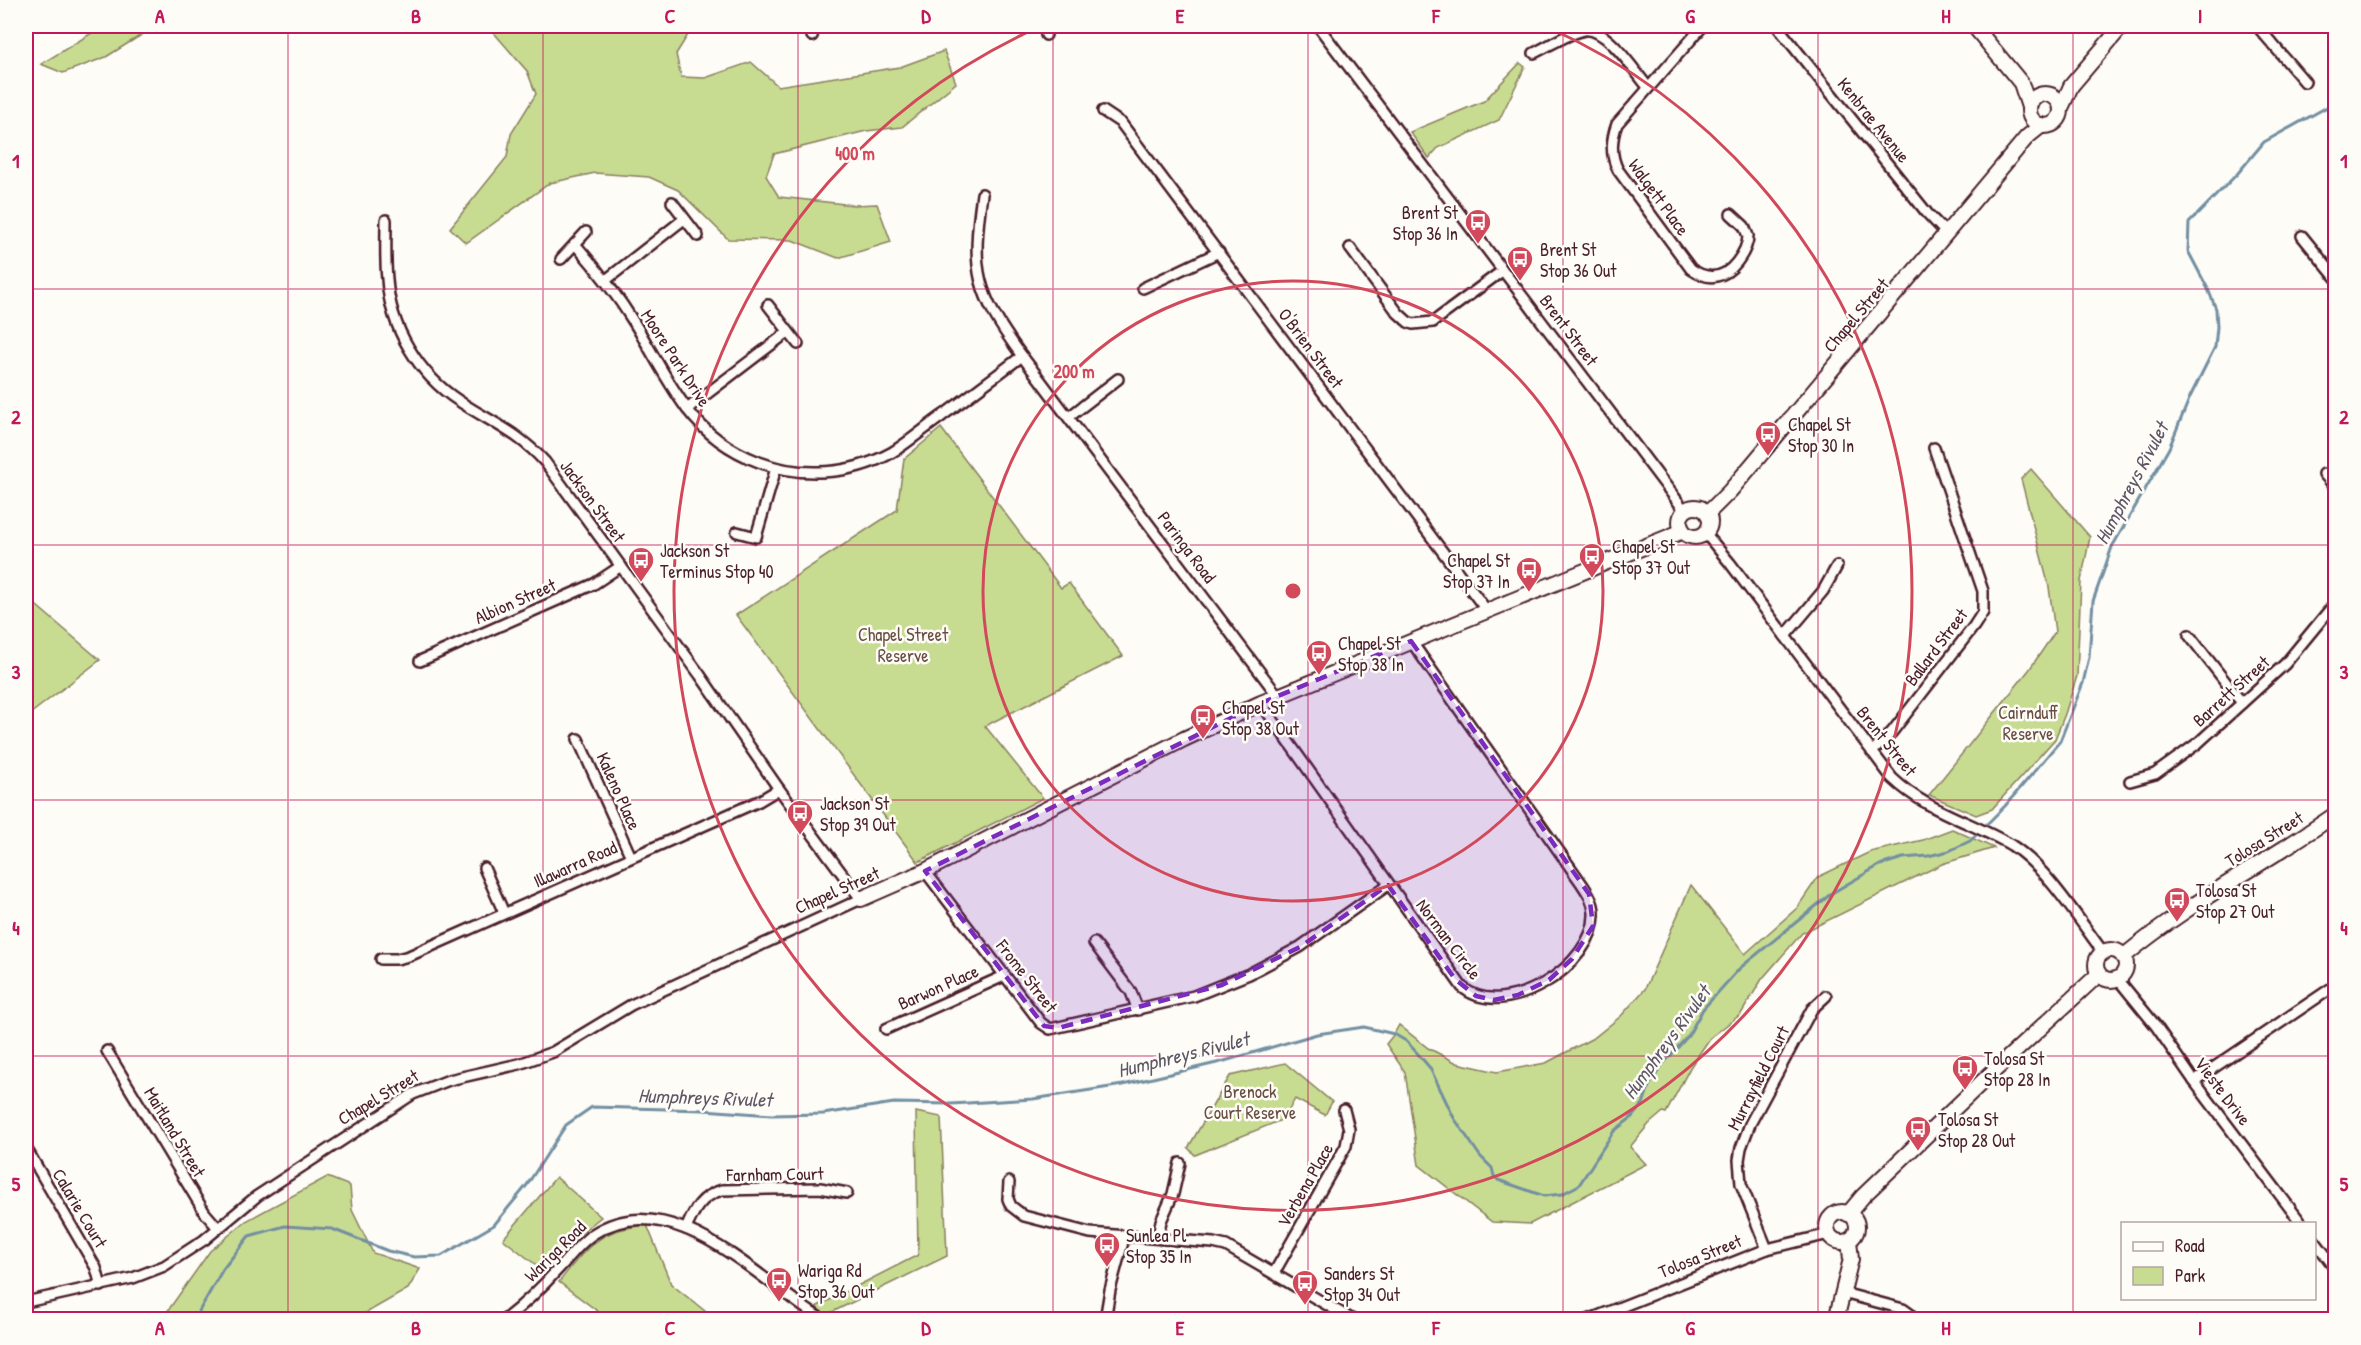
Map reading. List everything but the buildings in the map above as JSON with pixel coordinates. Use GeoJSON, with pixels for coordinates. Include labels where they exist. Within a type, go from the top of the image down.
{"type":"FeatureCollection","features":[{"type":"Feature","properties":{"kind":"street"},"geometry":{"type":"LineString","coordinates":[[812,36],[815,26]]}},
{"type":"Feature","properties":{"kind":"street","name":"Brent Street"},"geometry":{"type":"LineString","coordinates":[[1318,26],[1685,511]]}},
{"type":"Feature","properties":{"kind":"street","name":"Walgett Place"},"geometry":{"type":"LineString","coordinates":[[1703,26],[1617,124],[1612,152],[1618,170],[1691,270],[1705,277],[1713,278],[1727,274],[1746,248],[1747,231],[1731,214]]}},
{"type":"Feature","properties":{"kind":"street","name":"Kenbrae Avenue"},"geometry":{"type":"LineString","coordinates":[[1777,26],[1927,213],[1947,234]]}},
{"type":"Feature","properties":{"kind":"street"},"geometry":{"type":"LineString","coordinates":[[1974,26],[2021,83],[2030,112],[2042,125],[2056,122],[2071,86],[2122,26]]}},
{"type":"Feature","properties":{"kind":"street"},"geometry":{"type":"LineString","coordinates":[[2257,26],[2305,82]]}},
{"type":"Feature","properties":{"kind":"street"},"geometry":{"type":"LineString","coordinates":[[1534,53],[1582,31],[1597,31],[1610,41],[1648,87]]}},
{"type":"Feature","properties":{"kind":"street"},"geometry":{"type":"LineString","coordinates":[[2021,83],[2057,99],[2061,108]]}},
{"type":"Feature","properties":{"kind":"street"},"geometry":{"type":"LineString","coordinates":[[2027,137],[2034,98],[2071,86]]}},
{"type":"Feature","properties":{"kind":"street","name":"O'Brien Street"},"geometry":{"type":"LineString","coordinates":[[1103,111],[1121,123],[1487,611]]}},
{"type":"Feature","properties":{"kind":"street","name":"Chapel Street"},"geometry":{"type":"LineString","coordinates":[[1708,513],[1730,491],[2027,137],[2042,125]]}},
{"type":"Feature","properties":{"kind":"street","name":"Paringa Road"},"geometry":{"type":"LineString","coordinates":[[982,194],[976,242],[980,283],[992,313],[1278,696]]}},
{"type":"Feature","properties":{"kind":"street"},"geometry":{"type":"LineString","coordinates":[[672,202],[698,236]]}},
{"type":"Feature","properties":{"kind":"street"},"geometry":{"type":"LineString","coordinates":[[606,280],[684,219]]}},
{"type":"Feature","properties":{"kind":"street","name":"Jackson Street"},"geometry":{"type":"LineString","coordinates":[[386,220],[387,280],[390,298],[396,319],[415,360],[449,394],[507,428],[534,450],[621,566],[779,789],[861,899]]}},
{"type":"Feature","properties":{"kind":"street"},"geometry":{"type":"LineString","coordinates":[[561,259],[586,232]]}},
{"type":"Feature","properties":{"kind":"street"},"geometry":{"type":"LineString","coordinates":[[2302,236],[2336,278]]}},
{"type":"Feature","properties":{"kind":"street","name":"Moore Park Drive"},"geometry":{"type":"LineString","coordinates":[[575,244],[606,280],[687,409],[702,427],[738,453],[776,468],[827,472],[847,469],[880,458],[906,443],[1022,356]]}},
{"type":"Feature","properties":{"kind":"street"},"geometry":{"type":"LineString","coordinates":[[1350,248],[1398,313],[1413,324],[1433,322],[1502,271]]}},
{"type":"Feature","properties":{"kind":"street"},"geometry":{"type":"LineString","coordinates":[[1143,288],[1219,252]]}},
{"type":"Feature","properties":{"kind":"street"},"geometry":{"type":"LineString","coordinates":[[768,305],[798,344]]}},
{"type":"Feature","properties":{"kind":"street"},"geometry":{"type":"LineString","coordinates":[[687,409],[788,332]]}},
{"type":"Feature","properties":{"kind":"street"},"geometry":{"type":"LineString","coordinates":[[1069,417],[1119,379]]}},
{"type":"Feature","properties":{"kind":"street","name":"Ballard Street"},"geometry":{"type":"LineString","coordinates":[[1872,752],[1892,732],[1974,626],[1984,605],[1983,591],[1934,448]]}},
{"type":"Feature","properties":{"kind":"street"},"geometry":{"type":"LineString","coordinates":[[756,537],[776,468]]}},
{"type":"Feature","properties":{"kind":"street"},"geometry":{"type":"LineString","coordinates":[[2324,474],[2336,488]]}},
{"type":"Feature","properties":{"kind":"street"},"geometry":{"type":"LineString","coordinates":[[1699,507],[1708,513],[1711,521],[1706,534],[1696,538],[1686,535],[1680,519],[1685,511],[1699,507]]}},
{"type":"Feature","properties":{"kind":"street"},"geometry":{"type":"LineString","coordinates":[[737,531],[766,540]]}},
{"type":"Feature","properties":{"kind":"street","name":"Chapel Street"},"geometry":{"type":"LineString","coordinates":[[26,1302],[133,1278],[164,1266],[187,1253],[257,1196],[413,1094],[448,1080],[519,1064],[553,1052],[631,1005],[925,871],[1184,739],[1261,703],[1683,531]]}},
{"type":"Feature","properties":{"kind":"street","name":"Brent Street"},"geometry":{"type":"LineString","coordinates":[[1706,534],[1872,752],[1904,789],[1918,800],[1994,836],[2022,853],[2038,869],[2103,952]]}},
{"type":"Feature","properties":{"kind":"street","name":"Albion Street"},"geometry":{"type":"LineString","coordinates":[[420,661],[594,584],[621,566]]}},
{"type":"Feature","properties":{"kind":"street"},"geometry":{"type":"LineString","coordinates":[[1785,636],[1823,591],[1837,566]]}},
{"type":"Feature","properties":{"kind":"street","name":"Barrett Street"},"geometry":{"type":"LineString","coordinates":[[2130,781],[2155,774],[2181,756],[2242,703],[2292,658],[2336,602]]}},
{"type":"Feature","properties":{"kind":"street"},"geometry":{"type":"LineString","coordinates":[[2189,635],[2242,703]]}},
{"type":"Feature","properties":{"kind":"street","name":"Norman Circle"},"geometry":{"type":"LineString","coordinates":[[1261,703],[1455,980],[1468,992],[1485,999],[1518,995],[1549,980],[1572,960],[1589,937],[1594,915],[1589,894],[1411,641]]}},
{"type":"Feature","properties":{"kind":"street","name":"Kaleno Place"},"geometry":{"type":"LineString","coordinates":[[578,739],[631,857]]}},
{"type":"Feature","properties":{"kind":"street","name":"Illawarra Road"},"geometry":{"type":"LineString","coordinates":[[381,959],[409,956],[759,801],[779,789]]}},
{"type":"Feature","properties":{"kind":"street","name":"Tolosa Street"},"geometry":{"type":"LineString","coordinates":[[2123,957],[2147,937],[2204,898],[2336,814]]}},
{"type":"Feature","properties":{"kind":"street"},"geometry":{"type":"LineString","coordinates":[[484,868],[504,913]]}},
{"type":"Feature","properties":{"kind":"street","name":"Frome Street"},"geometry":{"type":"LineString","coordinates":[[925,871],[1041,1023],[1050,1029],[1194,996],[1249,974],[1300,947],[1388,885]]}},
{"type":"Feature","properties":{"kind":"street"},"geometry":{"type":"LineString","coordinates":[[1094,943],[1131,992],[1138,1010]]}},
{"type":"Feature","properties":{"kind":"street"},"geometry":{"type":"LineString","coordinates":[[2115,951],[2123,957],[2125,968],[2117,978],[2107,979],[2099,974],[2096,965],[2103,952],[2115,951]]}},
{"type":"Feature","properties":{"kind":"street"},"geometry":{"type":"LineString","coordinates":[[1848,1214],[1863,1196],[1975,1088],[2099,974]]}},
{"type":"Feature","properties":{"kind":"street","name":"Barwon Place"},"geometry":{"type":"LineString","coordinates":[[886,1029],[1004,976]]}},
{"type":"Feature","properties":{"kind":"street","name":"Vieste Drive"},"geometry":{"type":"LineString","coordinates":[[2117,978],[2156,1026],[2194,1081],[2300,1222]]}},
{"type":"Feature","properties":{"kind":"street"},"geometry":{"type":"LineString","coordinates":[[2194,1081],[2336,985]]}},
{"type":"Feature","properties":{"kind":"street","name":"Murrayfield Court"},"geometry":{"type":"LineString","coordinates":[[1767,1249],[1741,1184],[1739,1160],[1741,1148],[1750,1124],[1812,1009],[1826,996]]}},
{"type":"Feature","properties":{"kind":"street","name":"Maitland Street"},"geometry":{"type":"LineString","coordinates":[[107,1051],[205,1213],[218,1228]]}},
{"type":"Feature","properties":{"kind":"street","name":"Verbena Place"},"geometry":{"type":"LineString","coordinates":[[1274,1273],[1346,1146],[1349,1129],[1344,1110]]}},
{"type":"Feature","properties":{"kind":"street","name":"Calarie Court"},"geometry":{"type":"LineString","coordinates":[[26,1148],[96,1268],[101,1286]]}},
{"type":"Feature","properties":{"kind":"street"},"geometry":{"type":"LineString","coordinates":[[1158,1238],[1161,1221],[1173,1194],[1180,1163]]}},
{"type":"Feature","properties":{"kind":"street"},"geometry":{"type":"LineString","coordinates":[[1010,1182],[1008,1199],[1011,1206],[1024,1216],[1073,1230],[1125,1238],[1158,1238],[1226,1246],[1353,1320]]}},
{"type":"Feature","properties":{"kind":"street","name":"Farnham Court"},"geometry":{"type":"LineString","coordinates":[[686,1229],[700,1202],[722,1190],[820,1188],[848,1193]]}},
{"type":"Feature","properties":{"kind":"street"},"geometry":{"type":"LineString","coordinates":[[1839,1212],[1848,1214],[1857,1225],[1856,1234],[1849,1241],[1835,1240],[1829,1234],[1827,1225],[1839,1212]]}},
{"type":"Feature","properties":{"kind":"street","name":"Wariga Road"},"geometry":{"type":"LineString","coordinates":[[504,1320],[539,1290],[586,1239],[601,1229],[624,1222],[651,1218],[686,1229],[719,1247],[823,1320]]}},
{"type":"Feature","properties":{"kind":"street","name":"Tolosa Street"},"geometry":{"type":"LineString","coordinates":[[1591,1319],[1767,1249],[1829,1234]]}},
{"type":"Feature","properties":{"kind":"street"},"geometry":{"type":"LineString","coordinates":[[1105,1320],[1110,1290],[1125,1238]]}},
{"type":"Feature","properties":{"kind":"street"},"geometry":{"type":"LineString","coordinates":[[1836,1320],[1851,1258],[1849,1241]]}},
{"type":"Feature","properties":{"kind":"street"},"geometry":{"type":"LineString","coordinates":[[2316,1243],[2336,1269]]}},
{"type":"Feature","properties":{"kind":"street"},"geometry":{"type":"LineString","coordinates":[[1843,1293],[1903,1309],[1910,1314],[1913,1320]]}},
{"type":"Feature","properties":{"kind":"highlighted area"},"geometry":{"type":"Polygon","coordinates":[[[1411,641],[1589,894],[1593,926],[1572,959],[1549,980],[1518,995],[1494,1000],[1476,996],[1455,979],[1388,885],[1300,947],[1222,985],[1058,1028],[1044,1026],[925,871],[1261,703],[1411,641]]]}},
{"type":"Feature","properties":{"kind":"green space"},"geometry":{"type":"Polygon","coordinates":[[[103,26],[156,26],[106,57],[63,73],[41,64],[103,26]]]}},
{"type":"Feature","properties":{"kind":"green space"},"geometry":{"type":"Polygon","coordinates":[[[488,26],[699,26],[689,33],[676,54],[681,77],[705,78],[751,62],[778,86],[900,67],[944,51],[956,83],[902,127],[866,131],[774,154],[766,176],[779,197],[854,205],[877,204],[891,242],[838,258],[792,240],[728,239],[678,190],[649,177],[595,173],[550,183],[466,243],[450,228],[507,157],[511,134],[536,94],[527,71],[488,26]]]}},
{"type":"Feature","properties":{"kind":"green space"},"geometry":{"type":"Polygon","coordinates":[[[1520,63],[1525,67],[1499,120],[1438,148],[1429,158],[1410,132],[1484,101],[1520,63]]]}},
{"type":"Feature","properties":{"kind":"green space","name":"Chapel Street Reserve"},"geometry":{"type":"Polygon","coordinates":[[[941,428],[1061,588],[1069,583],[1123,656],[985,726],[1043,798],[918,862],[736,615],[897,510],[904,459],[941,428]]]}},
{"type":"Feature","properties":{"kind":"green space","name":"Cairnduff Reserve"},"geometry":{"type":"Polygon","coordinates":[[[2031,469],[2090,537],[2081,581],[2077,676],[2055,739],[1992,809],[1976,815],[1929,795],[2029,670],[2055,632],[2049,587],[2021,479],[2031,469]]]}},
{"type":"Feature","properties":{"kind":"green space"},"geometry":{"type":"Polygon","coordinates":[[[30,600],[100,660],[26,717],[26,613],[30,600]]]}},
{"type":"Feature","properties":{"kind":"green space"},"geometry":{"type":"Polygon","coordinates":[[[1952,829],[1994,848],[1942,864],[1802,933],[1762,979],[1741,1014],[1710,1038],[1691,1066],[1666,1113],[1663,1112],[1649,1124],[1630,1147],[1646,1164],[1530,1224],[1492,1222],[1419,1165],[1405,1072],[1386,1044],[1399,1025],[1428,1048],[1457,1063],[1497,1072],[1546,1063],[1595,1037],[1621,1016],[1645,989],[1691,885],[1745,954],[1797,908],[1818,877],[1870,852],[1923,840],[1952,829]]]}},
{"type":"Feature","properties":{"kind":"green space","name":"Brenock Court Reserve"},"geometry":{"type":"Polygon","coordinates":[[[1285,1063],[1332,1102],[1325,1115],[1295,1099],[1284,1119],[1195,1155],[1188,1148],[1230,1076],[1285,1063]]]}},
{"type":"Feature","properties":{"kind":"green space"},"geometry":{"type":"Polygon","coordinates":[[[916,1112],[941,1117],[947,1256],[826,1315],[816,1307],[918,1255],[916,1112]]]}},
{"type":"Feature","properties":{"kind":"green space"},"geometry":{"type":"Polygon","coordinates":[[[327,1177],[350,1186],[352,1210],[373,1253],[420,1269],[408,1289],[366,1313],[330,1320],[162,1319],[210,1251],[246,1221],[327,1177]]]}},
{"type":"Feature","properties":{"kind":"green space"},"geometry":{"type":"Polygon","coordinates":[[[556,1177],[601,1217],[577,1236],[545,1272],[503,1239],[556,1177]]]}},
{"type":"Feature","properties":{"kind":"green space"},"geometry":{"type":"Polygon","coordinates":[[[647,1225],[671,1284],[715,1319],[608,1319],[559,1282],[571,1266],[600,1238],[622,1229],[647,1225]]]}},
{"type":"Feature","properties":{"kind":"waterway","name":"Humphreys Rivulet"},"geometry":{"type":"LineString","coordinates":[[194,1320],[223,1269],[249,1236],[285,1226],[332,1229],[388,1251],[414,1257],[441,1256],[494,1225],[527,1185],[566,1125],[592,1107],[704,1110],[771,1115],[823,1114],[894,1103],[951,1104],[1033,1099],[1123,1085],[1221,1062],[1317,1034],[1364,1027],[1394,1034],[1406,1041],[1418,1054],[1430,1068],[1454,1118],[1480,1156],[1492,1168],[1498,1180],[1544,1196],[1562,1194],[1579,1185],[1614,1131],[1631,1118],[1643,1104],[1649,1086],[1662,1065],[1688,1036],[1703,1009],[1740,968],[1832,893],[1880,865],[1903,858],[1949,851],[1970,841],[2005,806],[2060,741],[2083,683],[2089,657],[2093,601],[2112,547],[2169,448],[2190,397],[2215,347],[2216,309],[2188,251],[2189,223],[2238,173],[2264,142],[2336,102]]}},
{"type":"Feature","properties":{"kind":"place","name":"Brent St Stop 36 In"},"geometry":{"type":"Point","coordinates":[1478,245]}},
{"type":"Feature","properties":{"kind":"place","name":"Brent St Stop 36 Out"},"geometry":{"type":"Point","coordinates":[1520,282]}},
{"type":"Feature","properties":{"kind":"place","name":"Chapel St Stop 30 In"},"geometry":{"type":"Point","coordinates":[1768,457]}},
{"type":"Feature","properties":{"kind":"place","name":"Chapel St Stop 37 Out"},"geometry":{"type":"Point","coordinates":[1592,579]}},
{"type":"Feature","properties":{"kind":"place","name":"Jackson St Terminus Stop 40"},"geometry":{"type":"Point","coordinates":[641,583]}},
{"type":"Feature","properties":{"kind":"place","name":"Chapel St Stop 37 In"},"geometry":{"type":"Point","coordinates":[1529,593]}},
{"type":"Feature","properties":{"kind":"place","name":"Chapel St Stop 38 In"},"geometry":{"type":"Point","coordinates":[1319,676]}},
{"type":"Feature","properties":{"kind":"place","name":"Chapel St Stop 38 Out"},"geometry":{"type":"Point","coordinates":[1203,740]}},
{"type":"Feature","properties":{"kind":"place","name":"Jackson St Stop 39 Out"},"geometry":{"type":"Point","coordinates":[800,836]}},
{"type":"Feature","properties":{"kind":"place","name":"Tolosa St Stop 27 Out"},"geometry":{"type":"Point","coordinates":[2177,923]}},
{"type":"Feature","properties":{"kind":"place","name":"Tolosa St Stop 28 In"},"geometry":{"type":"Point","coordinates":[1965,1091]}},
{"type":"Feature","properties":{"kind":"place","name":"Tolosa St Stop 28 Out"},"geometry":{"type":"Point","coordinates":[1918,1152]}},
{"type":"Feature","properties":{"kind":"place","name":"Sunlea Pl Stop 35 In"},"geometry":{"type":"Point","coordinates":[1107,1268]}},
{"type":"Feature","properties":{"kind":"place","name":"Wariga Rd Stop 36 Out"},"geometry":{"type":"Point","coordinates":[779,1303]}},
{"type":"Feature","properties":{"kind":"place","name":"Sanders St Stop 34 Out"},"geometry":{"type":"Point","coordinates":[1305,1306]}}]}
